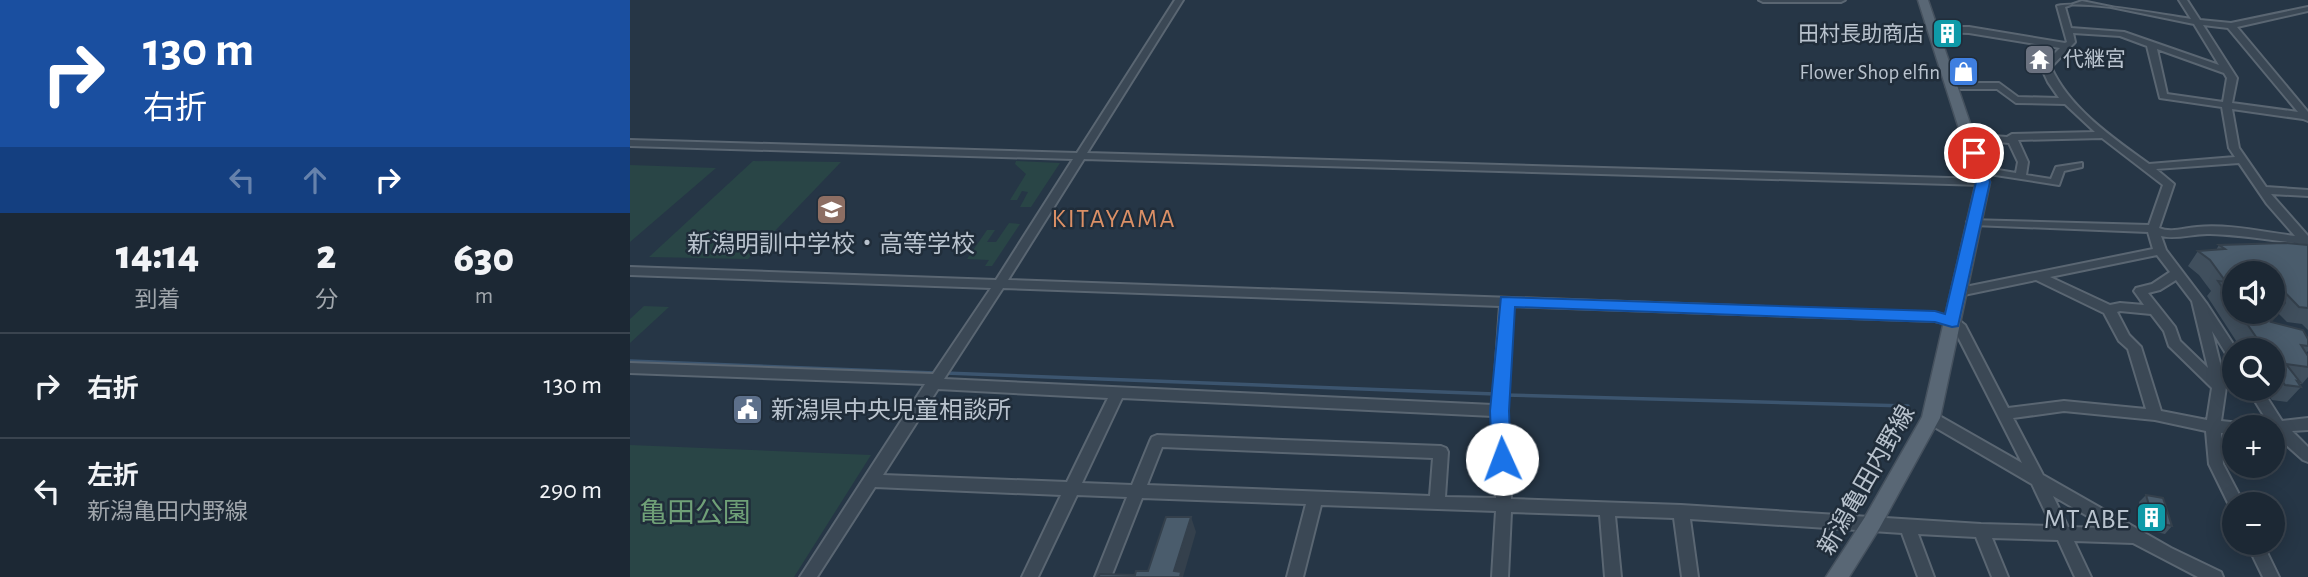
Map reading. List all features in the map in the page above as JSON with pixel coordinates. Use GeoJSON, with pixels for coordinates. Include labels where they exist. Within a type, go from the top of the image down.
{"type":"FeatureCollection","features":[{"type":"Feature","properties":{"kind":"main road"},"geometry":{"type":"LineString","coordinates":[[1923,0],[1981,176]]}},
{"type":"Feature","properties":{"kind":"main road","name":"新潟亀田内野線"},"geometry":{"type":"LineString","coordinates":[[1837,577],[1872,523],[1931,418],[1981,176]]}},
{"type":"Feature","properties":{"kind":"street"},"geometry":{"type":"LineString","coordinates":[[808,577],[1000,283],[1179,0]]}},
{"type":"Feature","properties":{"kind":"street"},"geometry":{"type":"LineString","coordinates":[[1763,0],[1841,0]]}},
{"type":"Feature","properties":{"kind":"street"},"geometry":{"type":"LineString","coordinates":[[2047,0],[2072,2]]}},
{"type":"Feature","properties":{"kind":"street"},"geometry":{"type":"LineString","coordinates":[[2085,0],[2231,26],[2308,9]]}},
{"type":"Feature","properties":{"kind":"street"},"geometry":{"type":"LineString","coordinates":[[2183,0],[2232,78],[2227,107],[2234,148],[2286,221],[2307,242]]}},
{"type":"Feature","properties":{"kind":"street"},"geometry":{"type":"LineString","coordinates":[[2072,2],[2062,6],[2071,42],[2046,67],[2049,79],[2068,101],[2106,135],[2169,184],[2153,229],[2160,251],[2198,300],[2222,338]]}},
{"type":"Feature","properties":{"kind":"street"},"geometry":{"type":"LineString","coordinates":[[2231,26],[2307,117]]}},
{"type":"Feature","properties":{"kind":"street"},"geometry":{"type":"LineString","coordinates":[[1932,29],[1969,30],[2066,46]]}},
{"type":"Feature","properties":{"kind":"street"},"geometry":{"type":"LineString","coordinates":[[2067,30],[2121,34],[2228,71]]}},
{"type":"Feature","properties":{"kind":"street"},"geometry":{"type":"LineString","coordinates":[[2151,44],[2163,96],[2307,117]]}},
{"type":"Feature","properties":{"kind":"street"},"geometry":{"type":"LineString","coordinates":[[1951,86],[1999,86],[2016,100],[2068,101]]}},
{"type":"Feature","properties":{"kind":"street"},"geometry":{"type":"LineString","coordinates":[[2012,140],[2012,137],[2106,135]]}},
{"type":"Feature","properties":{"kind":"street"},"geometry":{"type":"LineString","coordinates":[[1968,136],[2012,140]]}},
{"type":"Feature","properties":{"kind":"street"},"geometry":{"type":"LineString","coordinates":[[2012,140],[2023,162],[2020,177]]}},
{"type":"Feature","properties":{"kind":"street"},"geometry":{"type":"LineString","coordinates":[[630,142],[1081,156],[2020,177],[2055,183],[2060,169],[2078,165]]}},
{"type":"Feature","properties":{"kind":"street"},"geometry":{"type":"LineString","coordinates":[[2147,167],[2242,160]]}},
{"type":"Feature","properties":{"kind":"street"},"geometry":{"type":"LineString","coordinates":[[2264,190],[2308,193]]}},
{"type":"Feature","properties":{"kind":"street"},"geometry":{"type":"LineString","coordinates":[[1973,222],[2153,229],[2167,236],[2198,230],[2307,242]]}},
{"type":"Feature","properties":{"kind":"street"},"geometry":{"type":"LineString","coordinates":[[1959,292],[2160,251]]}},
{"type":"Feature","properties":{"kind":"street"},"geometry":{"type":"LineString","coordinates":[[630,271],[1935,317],[1952,321],[1960,328],[2036,476],[2083,577]]}},
{"type":"Feature","properties":{"kind":"street"},"geometry":{"type":"LineString","coordinates":[[2177,273],[2155,287],[2140,291],[2170,330],[2174,343],[2218,387]]}},
{"type":"Feature","properties":{"kind":"street"},"geometry":{"type":"LineString","coordinates":[[2037,276],[2109,310],[2124,338],[2134,347],[2155,415]]}},
{"type":"Feature","properties":{"kind":"street"},"geometry":{"type":"LineString","coordinates":[[2198,300],[2218,387],[2213,427],[2216,464],[2230,492]]}},
{"type":"Feature","properties":{"kind":"street"},"geometry":{"type":"LineString","coordinates":[[1500,577],[1504,507],[1500,411],[1507,301]]}},
{"type":"Feature","properties":{"kind":"street"},"geometry":{"type":"LineString","coordinates":[[2109,310],[2120,307],[2155,310]]}},
{"type":"Feature","properties":{"kind":"street"},"geometry":{"type":"LineString","coordinates":[[630,368],[1500,411]]}},
{"type":"Feature","properties":{"kind":"street"},"geometry":{"type":"LineString","coordinates":[[1030,577],[1117,394]]}},
{"type":"Feature","properties":{"kind":"street"},"geometry":{"type":"LineString","coordinates":[[2003,414],[2064,406],[2155,415],[2222,427]]}},
{"type":"Feature","properties":{"kind":"street"},"geometry":{"type":"LineString","coordinates":[[1931,418],[2036,476],[2136,536],[2215,577]]}},
{"type":"Feature","properties":{"kind":"street"},"geometry":{"type":"LineString","coordinates":[[2285,427],[2308,424]]}},
{"type":"Feature","properties":{"kind":"street"},"geometry":{"type":"LineString","coordinates":[[2285,436],[2308,456]]}},
{"type":"Feature","properties":{"kind":"street"},"geometry":{"type":"LineString","coordinates":[[1103,577],[1157,441],[1441,452],[1437,503]]}},
{"type":"Feature","properties":{"kind":"street"},"geometry":{"type":"LineString","coordinates":[[869,481],[1681,512],[1981,531],[2136,536]]}},
{"type":"Feature","properties":{"kind":"street"},"geometry":{"type":"LineString","coordinates":[[1295,577],[1315,499]]}},
{"type":"Feature","properties":{"kind":"street"},"geometry":{"type":"LineString","coordinates":[[1607,510],[1613,577]]}},
{"type":"Feature","properties":{"kind":"street"},"geometry":{"type":"LineString","coordinates":[[1681,512],[1690,577]]}},
{"type":"Feature","properties":{"kind":"street"},"geometry":{"type":"LineString","coordinates":[[1907,526],[1926,577]]}},
{"type":"Feature","properties":{"kind":"street"},"geometry":{"type":"LineString","coordinates":[[1981,531],[2000,577]]}},
{"type":"Feature","properties":{"kind":"street"},"geometry":{"type":"LineString","coordinates":[[2260,555],[2271,577]]}},
{"type":"Feature","properties":{"kind":"green space"},"geometry":{"type":"Polygon","coordinates":[[[753,161],[841,162],[748,259],[649,257],[753,161]]]}},
{"type":"Feature","properties":{"kind":"green space"},"geometry":{"type":"Polygon","coordinates":[[[1016,161],[1060,163],[1031,207],[1020,207],[1028,192],[1022,191],[1017,200],[1010,200],[1026,174],[1015,164],[1016,161]]]}},
{"type":"Feature","properties":{"kind":"green space"},"geometry":{"type":"Polygon","coordinates":[[[630,165],[716,168],[630,242],[630,165]]]}},
{"type":"Feature","properties":{"kind":"green space"},"geometry":{"type":"Polygon","coordinates":[[[1009,223],[1020,224],[992,266],[985,266],[989,260],[967,259],[987,230],[995,230],[987,242],[996,242],[1009,223]]]}},
{"type":"Feature","properties":{"kind":"green space"},"geometry":{"type":"Polygon","coordinates":[[[644,306],[669,307],[630,343],[630,319],[644,306]]]}},
{"type":"Feature","properties":{"kind":"green space","name":"亀田公園"},"geometry":{"type":"Polygon","coordinates":[[[630,445],[871,455],[794,577],[630,577],[630,445]]]}},
{"type":"Feature","properties":{"kind":"building"},"geometry":{"type":"Polygon","coordinates":[[[2219,245],[2308,245],[2308,308],[2299,307],[2285,292],[2285,261],[2222,261],[2222,276],[2210,260],[2198,251],[2225,249],[2219,245]]]}},
{"type":"Feature","properties":{"kind":"building"},"geometry":{"type":"Polygon","coordinates":[[[2247,324],[2279,324],[2303,330],[2308,346],[2301,345],[2308,356],[2308,367],[2286,364],[2301,387],[2285,385],[2285,338],[2257,338],[2247,324]]]}},
{"type":"Feature","properties":{"kind":"building"},"geometry":{"type":"Polygon","coordinates":[[[2146,495],[2163,498],[2172,526],[2154,522],[2146,495]]]}},
{"type":"Feature","properties":{"kind":"building"},"geometry":{"type":"Polygon","coordinates":[[[1166,517],[1191,517],[1174,571],[1181,572],[1180,577],[1098,577],[1100,574],[1135,575],[1136,571],[1148,571],[1166,517]]]}},
{"type":"Feature","properties":{"kind":"waterway"},"geometry":{"type":"LineString","coordinates":[[630,361],[935,373]]}},
{"type":"Feature","properties":{"kind":"waterway"},"geometry":{"type":"LineString","coordinates":[[945,373],[1495,394]]}},
{"type":"Feature","properties":{"kind":"waterway"},"geometry":{"type":"LineString","coordinates":[[1505,395],[1908,406]]}},
{"type":"Feature","properties":{"kind":"place","name":"田村長助商店"},"geometry":{"type":"Point","coordinates":[1947,34]}},
{"type":"Feature","properties":{"kind":"place","name":"代継宮"},"geometry":{"type":"Point","coordinates":[2040,59]}},
{"type":"Feature","properties":{"kind":"place","name":"Flower Shop elfin"},"geometry":{"type":"Point","coordinates":[1963,72]}},
{"type":"Feature","properties":{"kind":"place","name":"新潟明訓中学校・高等学校"},"geometry":{"type":"Point","coordinates":[831,210]}},
{"type":"Feature","properties":{"kind":"place","name":"新潟県中央児童相談所"},"geometry":{"type":"Point","coordinates":[748,410]}},
{"type":"Feature","properties":{"kind":"place","name":"MT ABE"},"geometry":{"type":"Point","coordinates":[2152,518]}},
{"type":"Feature","properties":{"kind":"district","name":"KITAYAMA"},"geometry":{"type":"Point","coordinates":[1114,218]}},
{"type":"Feature","properties":{"kind":"route"},"geometry":{"type":"LineString","coordinates":[[1502,459],[1500,411],[1507,301],[1935,317],[1952,321],[1983,182],[1974,153]]}}]}
